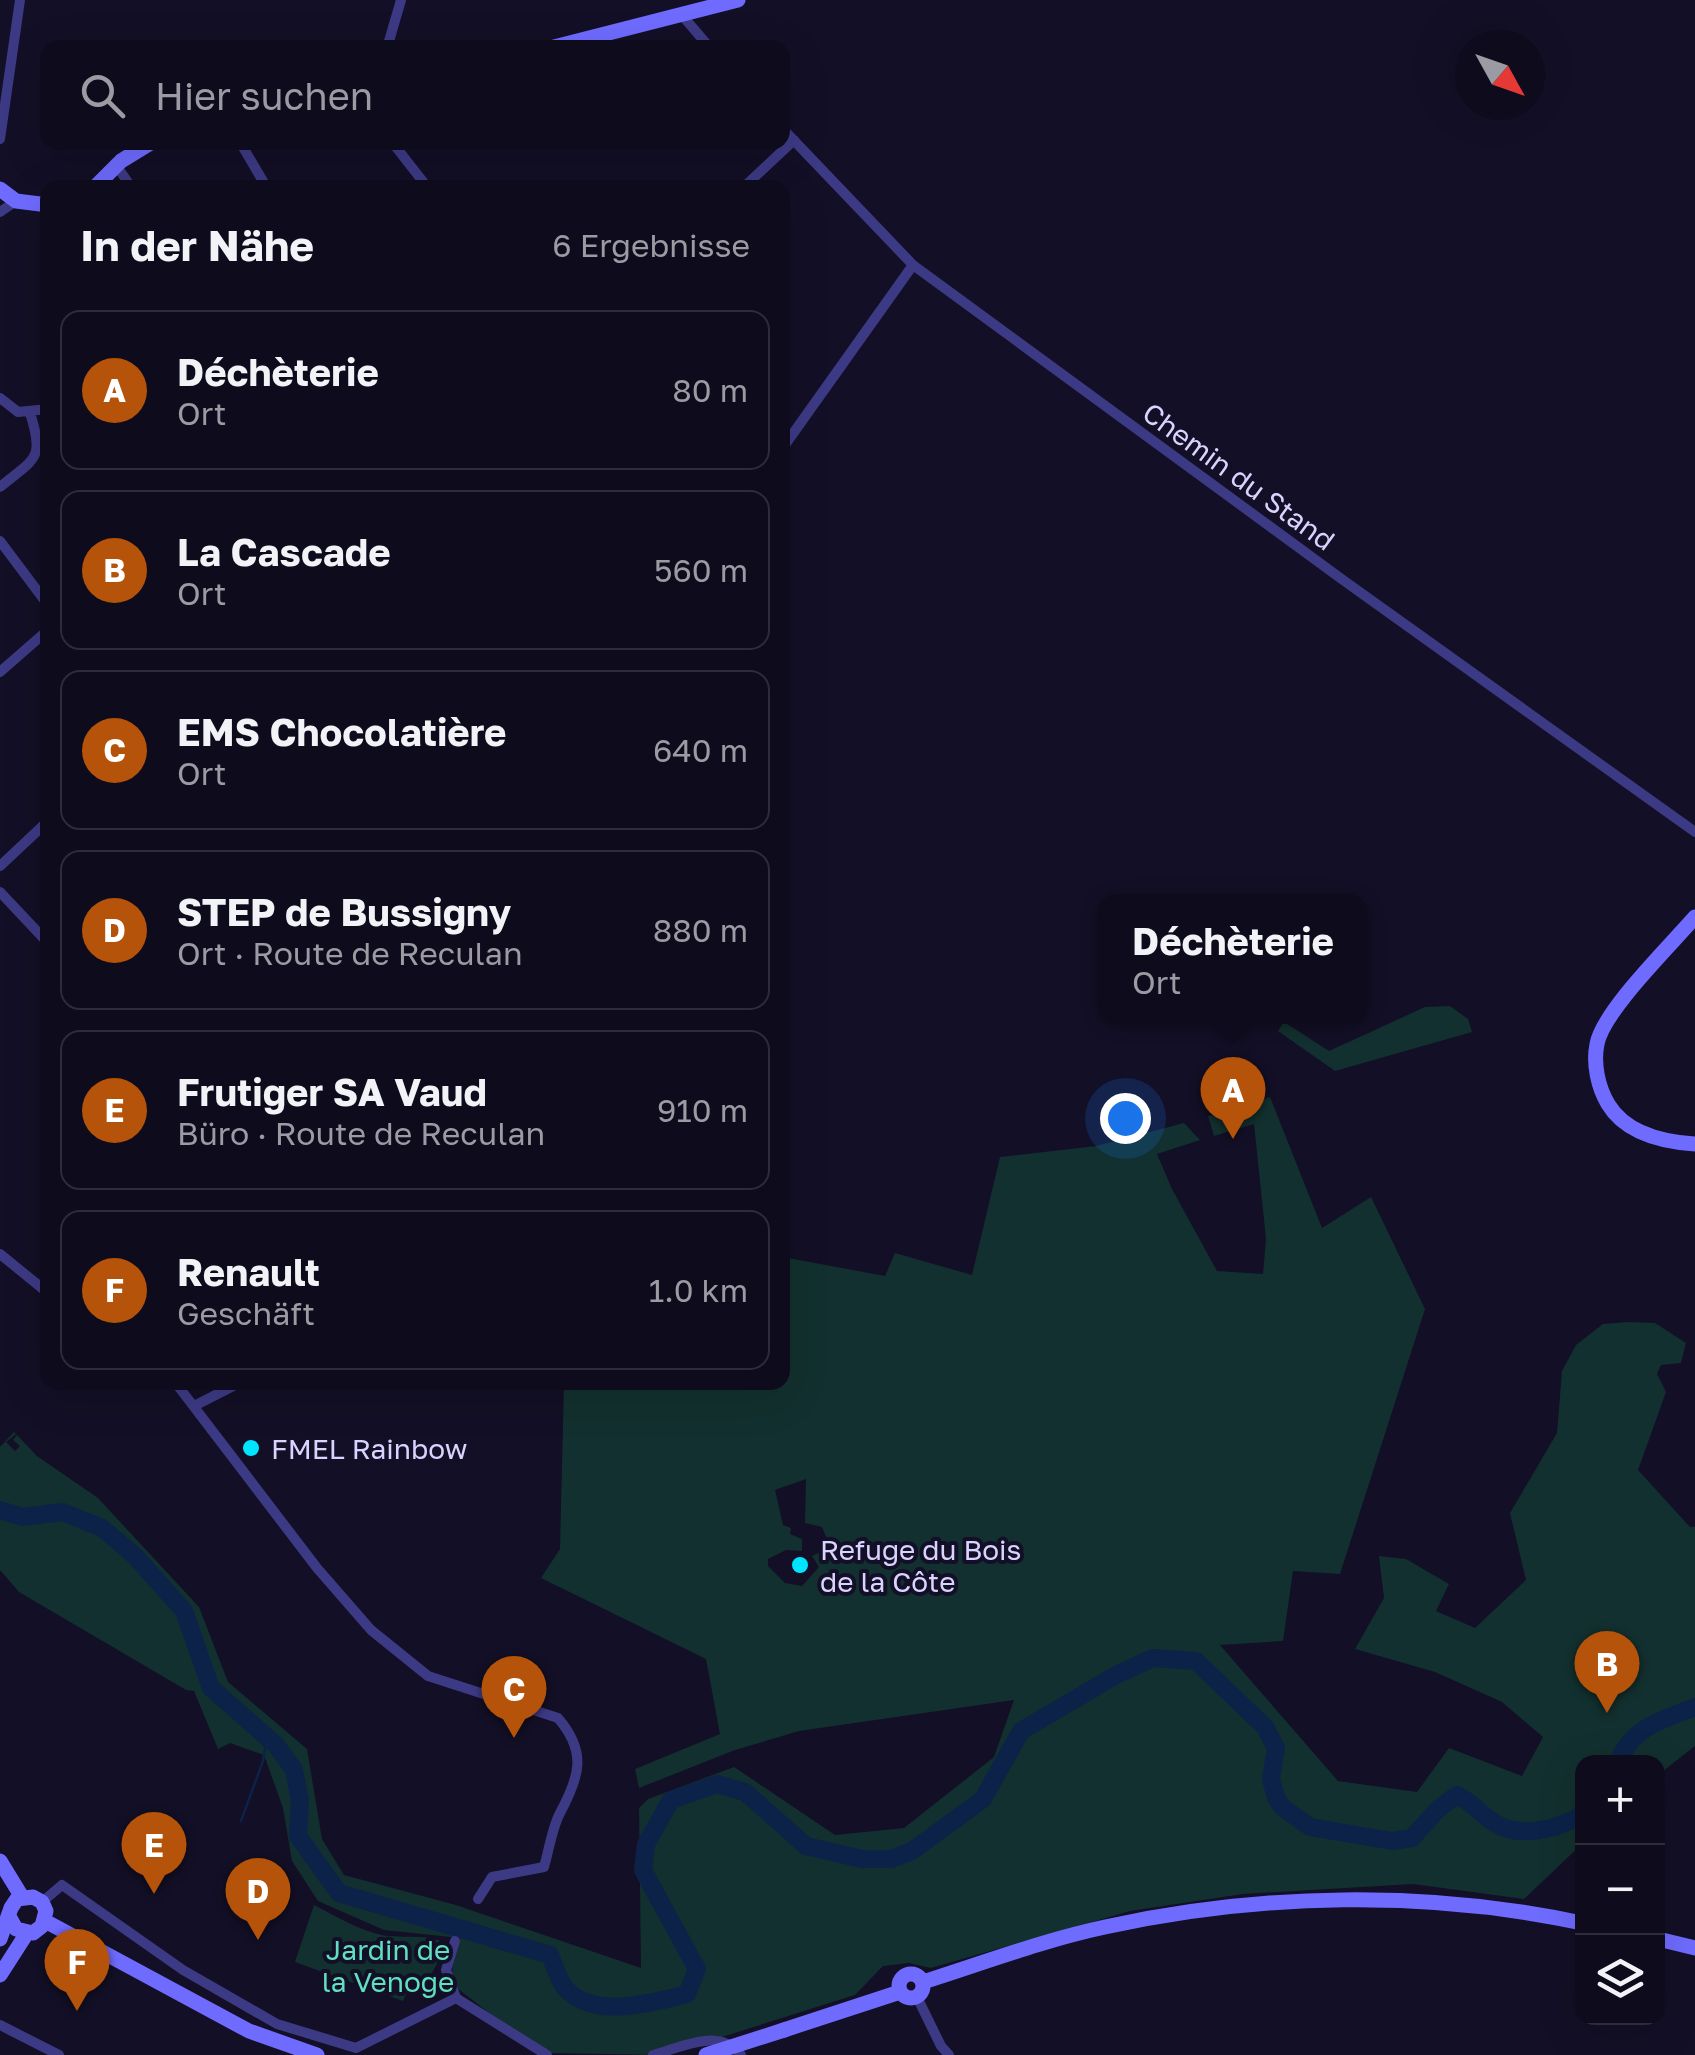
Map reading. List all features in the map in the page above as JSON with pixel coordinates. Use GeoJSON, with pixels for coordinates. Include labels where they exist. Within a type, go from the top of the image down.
{"type":"FeatureCollection","features":[{"type":"Feature","properties":{"kind":"main road"},"geometry":{"type":"LineString","coordinates":[[581,40],[738,0]]}},
{"type":"Feature","properties":{"kind":"main road"},"geometry":{"type":"LineString","coordinates":[[102,180],[139,150]]}},
{"type":"Feature","properties":{"kind":"main road"},"geometry":{"type":"LineString","coordinates":[[0,189],[16,201],[40,204]]}},
{"type":"Feature","properties":{"kind":"main road"},"geometry":{"type":"LineString","coordinates":[[1695,917],[1615,1011],[1597,1043],[1596,1059],[1605,1098],[1612,1111],[1627,1124],[1652,1138],[1695,1144]]}},
{"type":"Feature","properties":{"kind":"main road"},"geometry":{"type":"LineString","coordinates":[[0,1861],[22,1897]]}},
{"type":"Feature","properties":{"kind":"main road"},"geometry":{"type":"LineString","coordinates":[[0,1939],[13,1903],[22,1897],[33,1896],[46,1911],[38,1930],[27,1933],[16,1929],[10,1918]]}},
{"type":"Feature","properties":{"kind":"main road"},"geometry":{"type":"LineString","coordinates":[[706,2055],[900,1992],[899,1984],[906,1975],[914,1974],[920,1990],[1102,1928],[1178,1914],[1310,1902],[1438,1904],[1575,1922]]}},
{"type":"Feature","properties":{"kind":"main road"},"geometry":{"type":"LineString","coordinates":[[45,1921],[249,2032],[318,2055]]}},
{"type":"Feature","properties":{"kind":"main road"},"geometry":{"type":"LineString","coordinates":[[0,1975],[27,1933]]}},
{"type":"Feature","properties":{"kind":"main road"},"geometry":{"type":"LineString","coordinates":[[1665,1941],[1695,1948]]}},
{"type":"Feature","properties":{"kind":"street"},"geometry":{"type":"LineString","coordinates":[[0,139],[20,0]]}},
{"type":"Feature","properties":{"kind":"street"},"geometry":{"type":"LineString","coordinates":[[390,40],[401,0]]}},
{"type":"Feature","properties":{"kind":"street"},"geometry":{"type":"LineString","coordinates":[[681,14],[703,40]]}},
{"type":"Feature","properties":{"kind":"street","name":"Chemin du Stand"},"geometry":{"type":"LineString","coordinates":[[790,136],[913,265],[1695,832]]}},
{"type":"Feature","properties":{"kind":"street"},"geometry":{"type":"LineString","coordinates":[[790,144],[794,140]]}},
{"type":"Feature","properties":{"kind":"street"},"geometry":{"type":"LineString","coordinates":[[245,150],[262,180]]}},
{"type":"Feature","properties":{"kind":"street"},"geometry":{"type":"LineString","coordinates":[[398,150],[422,180]]}},
{"type":"Feature","properties":{"kind":"street"},"geometry":{"type":"LineString","coordinates":[[752,180],[783,150]]}},
{"type":"Feature","properties":{"kind":"street"},"geometry":{"type":"LineString","coordinates":[[116,165],[126,180]]}},
{"type":"Feature","properties":{"kind":"street"},"geometry":{"type":"LineString","coordinates":[[0,212],[16,201]]}},
{"type":"Feature","properties":{"kind":"street"},"geometry":{"type":"LineString","coordinates":[[790,438],[913,265]]}},
{"type":"Feature","properties":{"kind":"street"},"geometry":{"type":"LineString","coordinates":[[0,398],[18,412],[40,411]]}},
{"type":"Feature","properties":{"kind":"street"},"geometry":{"type":"LineString","coordinates":[[0,487],[38,452],[39,441],[30,413]]}},
{"type":"Feature","properties":{"kind":"street"},"geometry":{"type":"LineString","coordinates":[[0,541],[40,594]]}},
{"type":"Feature","properties":{"kind":"street"},"geometry":{"type":"LineString","coordinates":[[0,672],[40,637]]}},
{"type":"Feature","properties":{"kind":"street"},"geometry":{"type":"LineString","coordinates":[[0,866],[40,828]]}},
{"type":"Feature","properties":{"kind":"street"},"geometry":{"type":"LineString","coordinates":[[0,892],[40,934]]}},
{"type":"Feature","properties":{"kind":"street"},"geometry":{"type":"LineString","coordinates":[[0,1254],[40,1286]]}},
{"type":"Feature","properties":{"kind":"street"},"geometry":{"type":"LineString","coordinates":[[181,1390],[316,1568],[371,1630],[428,1676],[558,1718],[572,1734],[578,1758],[572,1791],[560,1812],[544,1867],[492,1877],[478,1900]]}},
{"type":"Feature","properties":{"kind":"street"},"geometry":{"type":"LineString","coordinates":[[194,1406],[226,1390]]}},
{"type":"Feature","properties":{"kind":"street"},"geometry":{"type":"LineString","coordinates":[[42,1902],[62,1885],[182,1970],[277,2024],[356,2048],[456,1998]]}},
{"type":"Feature","properties":{"kind":"street"},"geometry":{"type":"LineString","coordinates":[[455,1941],[446,1970],[456,1998],[547,2055]]}},
{"type":"Feature","properties":{"kind":"street"},"geometry":{"type":"LineString","coordinates":[[920,1990],[941,2046],[949,2055]]}},
{"type":"Feature","properties":{"kind":"street"},"geometry":{"type":"LineString","coordinates":[[0,2026],[59,2055]]}},
{"type":"Feature","properties":{"kind":"street"},"geometry":{"type":"LineString","coordinates":[[0,2034],[21,2035]]}},
{"type":"Feature","properties":{"kind":"street"},"geometry":{"type":"LineString","coordinates":[[653,2055],[720,2040],[731,2044],[741,2055]]}},
{"type":"Feature","properties":{"kind":"green space"},"geometry":{"type":"Polygon","coordinates":[[[1450,1006],[1468,1019],[1472,1032],[1335,1071],[1278,1031],[1287,1024],[1329,1051],[1425,1007],[1450,1006]]]}},
{"type":"Feature","properties":{"kind":"green space"},"geometry":{"type":"Polygon","coordinates":[[[1270,1097],[1322,1228],[1371,1197],[1425,1309],[1340,1574],[1293,1571],[1283,1641],[1220,1645],[1338,1781],[1417,1792],[1449,1748],[1522,1776],[1543,1737],[1502,1702],[1435,1672],[1355,1649],[1384,1598],[1379,1556],[1406,1559],[1449,1584],[1436,1611],[1475,1628],[1526,1580],[1510,1513],[1557,1433],[1562,1371],[1576,1345],[1603,1324],[1629,1322],[1655,1323],[1686,1343],[1681,1363],[1661,1365],[1657,1374],[1666,1392],[1638,1470],[1690,1527],[1695,1527],[1695,1746],[1665,1770],[1665,1755],[1575,1755],[1575,1851],[1524,1899],[1413,1884],[1243,1894],[1130,1911],[931,1968],[909,1963],[883,1966],[855,1995],[665,2055],[548,2053],[453,1985],[452,1962],[460,1938],[384,1930],[318,1901],[292,1861],[283,1808],[264,1755],[230,1743],[218,1749],[194,1691],[186,1690],[19,1592],[0,1570],[0,1447],[14,1432],[6,1442],[15,1451],[20,1446],[13,1440],[17,1435],[37,1456],[98,1498],[199,1607],[228,1682],[307,1749],[322,1839],[344,1875],[456,1905],[641,1968],[639,1808],[648,1799],[734,1767],[835,1835],[904,1828],[994,1757],[1014,1700],[799,1731],[735,1750],[639,1788],[635,1769],[720,1734],[706,1659],[541,1578],[560,1549],[564,1390],[790,1390],[790,1258],[885,1276],[895,1253],[972,1275],[1000,1157],[1096,1146],[1184,1123],[1200,1140],[1157,1154],[1172,1189],[1217,1271],[1263,1274],[1266,1239],[1254,1124],[1214,1136],[1208,1116],[1270,1097]],[[806,1479],[775,1490],[783,1525],[791,1528],[790,1534],[802,1539],[802,1551],[786,1550],[768,1559],[768,1566],[785,1583],[802,1586],[819,1567],[812,1556],[822,1551],[827,1539],[822,1527],[805,1523],[806,1479]]]}},
{"type":"Feature","properties":{"kind":"green space","name":"Jardin de la Venoge"},"geometry":{"type":"Polygon","coordinates":[[[314,1905],[373,1933],[448,1944],[428,1980],[415,1975],[403,2001],[295,1962],[314,1905]]]}},
{"type":"Feature","properties":{"kind":"waterway"},"geometry":{"type":"LineString","coordinates":[[0,1510],[22,1517],[63,1512],[102,1528],[135,1556],[184,1611],[211,1688],[276,1745],[294,1770],[300,1800],[298,1836],[339,1893],[550,1955],[563,1985],[588,2003],[639,2005],[687,1994],[697,1969],[643,1870],[646,1844],[671,1800],[717,1784],[745,1792],[806,1846],[862,1859],[891,1859],[912,1851],[983,1799],[1021,1731],[1116,1675],[1153,1658],[1196,1661],[1265,1727],[1276,1748],[1271,1779],[1276,1797],[1282,1807],[1310,1827],[1392,1841],[1412,1838],[1438,1809],[1457,1795],[1490,1820],[1512,1830],[1536,1831],[1575,1818]]}},
{"type":"Feature","properties":{"kind":"waterway"},"geometry":{"type":"LineString","coordinates":[[1622,1755],[1640,1733],[1695,1707]]}},
{"type":"Feature","properties":{"kind":"waterway"},"geometry":{"type":"LineString","coordinates":[[241,1821],[263,1761],[267,1737]]}},
{"type":"Feature","properties":{"kind":"place","name":"Déchèterie"},"geometry":{"type":"Point","coordinates":[1233,1139]}},
{"type":"Feature","properties":{"kind":"place","name":"FMEL Rainbow"},"geometry":{"type":"Point","coordinates":[251,1448]}},
{"type":"Feature","properties":{"kind":"place","name":"Refuge du Bois de la Côte"},"geometry":{"type":"Point","coordinates":[800,1565]}},
{"type":"Feature","properties":{"kind":"place","name":"La Cascade"},"geometry":{"type":"Point","coordinates":[1607,1713]}},
{"type":"Feature","properties":{"kind":"place","name":"EMS Chocolatière"},"geometry":{"type":"Point","coordinates":[514,1738]}},
{"type":"Feature","properties":{"kind":"place","name":"Frutiger SA Vaud"},"geometry":{"type":"Point","coordinates":[154,1894]}},
{"type":"Feature","properties":{"kind":"place","name":"STEP de Bussigny"},"geometry":{"type":"Point","coordinates":[258,1940]}},
{"type":"Feature","properties":{"kind":"place","name":"Renault"},"geometry":{"type":"Point","coordinates":[77,2011]}}]}
